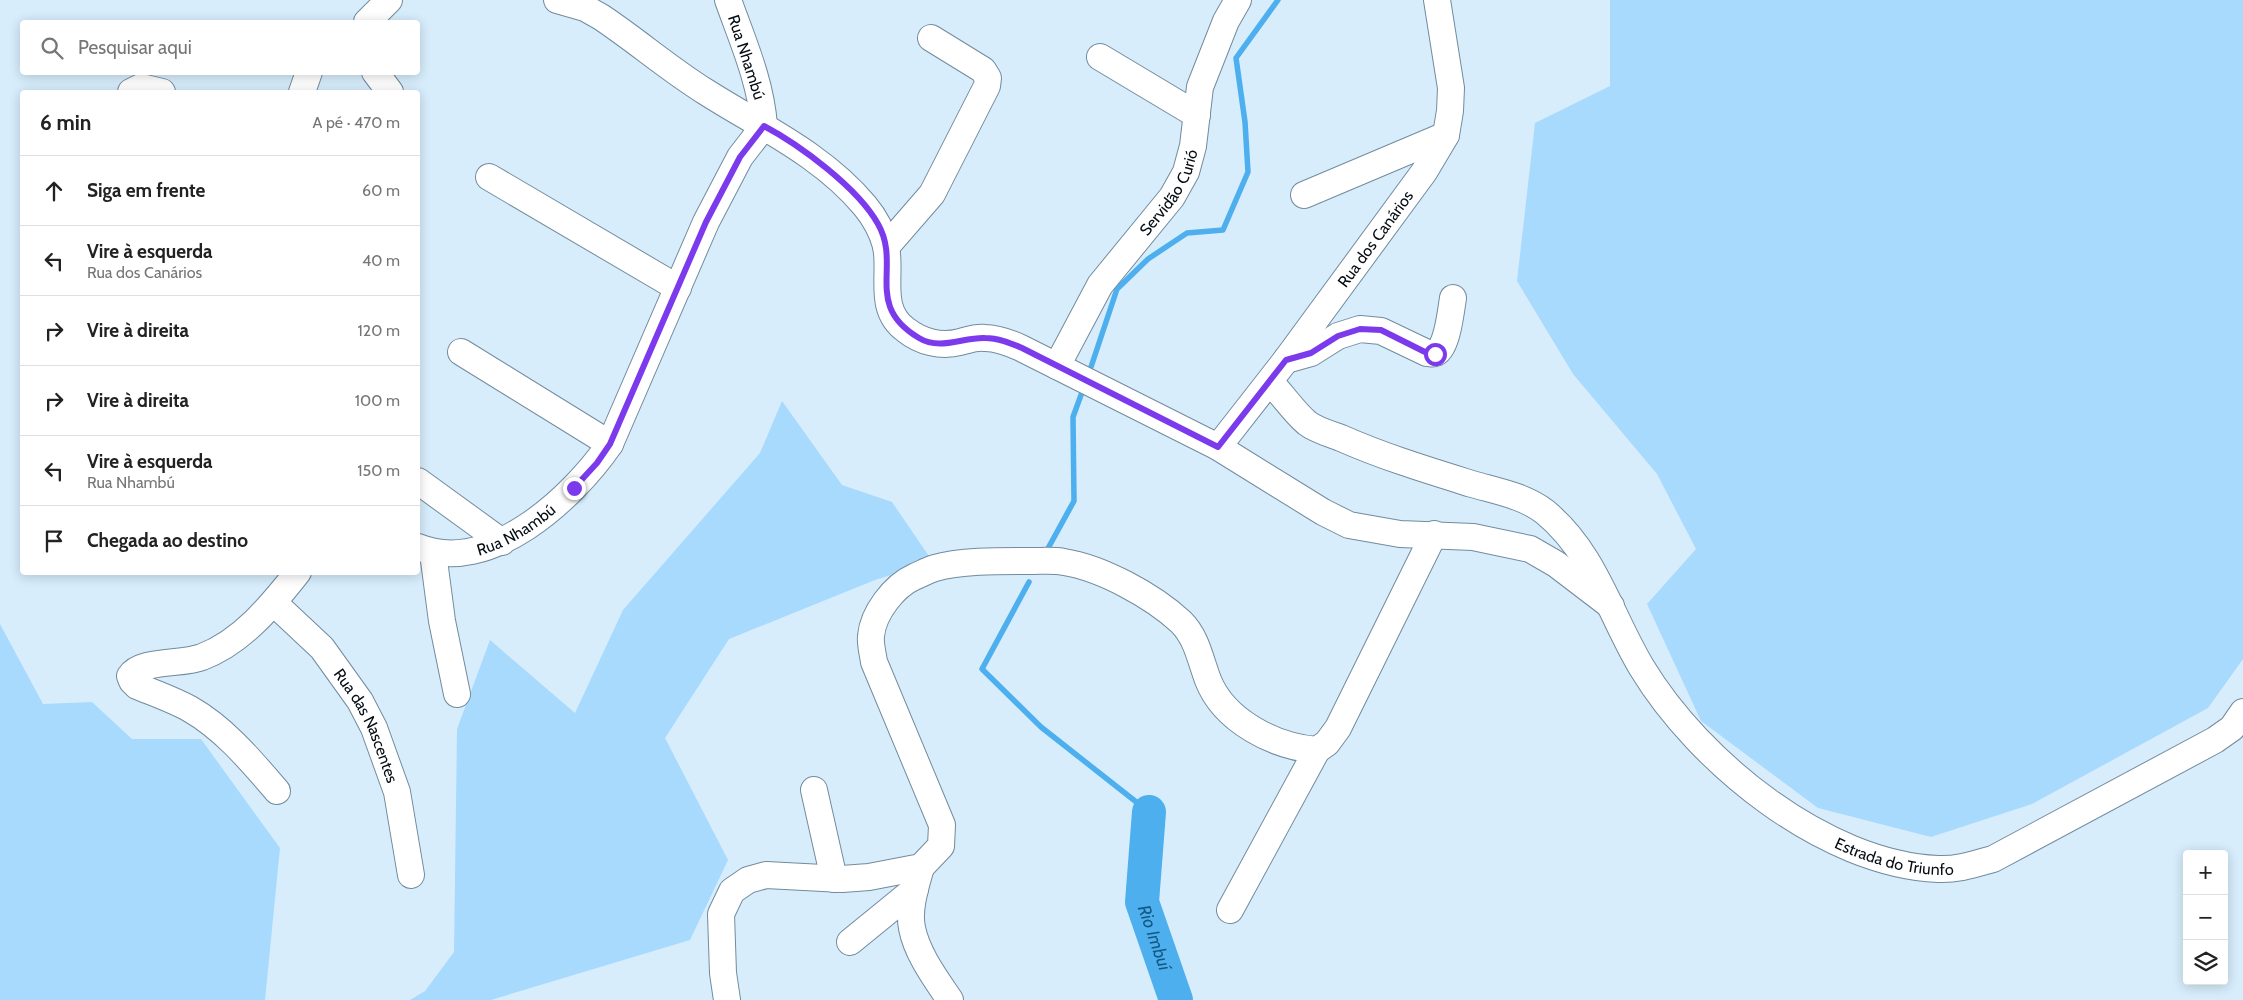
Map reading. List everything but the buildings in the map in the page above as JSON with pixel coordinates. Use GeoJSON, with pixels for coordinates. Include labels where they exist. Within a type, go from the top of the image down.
{"type":"FeatureCollection","features":[{"type":"Feature","properties":{"kind":"street"},"geometry":{"type":"LineString","coordinates":[[369,20],[389,0]]}},
{"type":"Feature","properties":{"kind":"street"},"geometry":{"type":"LineString","coordinates":[[557,0],[585,8],[601,17],[675,72],[777,133],[842,182],[865,206],[879,225],[886,247],[886,289],[895,321],[921,340],[941,344],[971,338],[998,339],[1057,366],[1218,447],[1323,512],[1349,525],[1400,534],[1473,536],[1530,549],[1556,564],[1611,606]]}},
{"type":"Feature","properties":{"kind":"street","name":"Rua Nhambú"},"geometry":{"type":"LineString","coordinates":[[425,550],[466,552],[502,542],[522,530],[567,494],[597,463],[610,444],[723,189],[740,157],[764,126],[763,106],[757,78],[728,0]]}},
{"type":"Feature","properties":{"kind":"street","name":"Servidão Curió"},"geometry":{"type":"LineString","coordinates":[[1057,366],[1100,285],[1177,189],[1186,172],[1193,146],[1200,87],[1208,62],[1226,21],[1238,0]]}},
{"type":"Feature","properties":{"kind":"street","name":"Rua dos Canários"},"geometry":{"type":"LineString","coordinates":[[1218,447],[1270,382],[1424,172],[1446,135],[1451,88],[1437,0]]}},
{"type":"Feature","properties":{"kind":"street"},"geometry":{"type":"LineString","coordinates":[[886,247],[932,194],[987,86],[988,78],[983,70],[931,38]]}},
{"type":"Feature","properties":{"kind":"street"},"geometry":{"type":"LineString","coordinates":[[1100,57],[1197,115]]}},
{"type":"Feature","properties":{"kind":"street"},"geometry":{"type":"LineString","coordinates":[[303,90],[308,75]]}},
{"type":"Feature","properties":{"kind":"street"},"geometry":{"type":"LineString","coordinates":[[377,75],[388,90]]}},
{"type":"Feature","properties":{"kind":"street"},"geometry":{"type":"LineString","coordinates":[[135,90],[141,87],[154,90]]}},
{"type":"Feature","properties":{"kind":"street"},"geometry":{"type":"LineString","coordinates":[[1304,195],[1446,135]]}},
{"type":"Feature","properties":{"kind":"street"},"geometry":{"type":"LineString","coordinates":[[489,177],[678,288]]}},
{"type":"Feature","properties":{"kind":"street"},"geometry":{"type":"LineString","coordinates":[[1286,360],[1311,353],[1338,336],[1360,329],[1381,330],[1427,353],[1435,354],[1441,349],[1445,340],[1453,298]]}},
{"type":"Feature","properties":{"kind":"street"},"geometry":{"type":"LineString","coordinates":[[461,352],[610,444]]}},
{"type":"Feature","properties":{"kind":"street","name":"Estrada do Triunfo"},"geometry":{"type":"LineString","coordinates":[[1270,382],[1309,424],[1382,456],[1520,499],[1543,511],[1576,543],[1611,606],[1641,667],[1672,713],[1716,759],[1758,794],[1822,836],[1869,855],[1909,866],[1940,869],[1968,866],[1993,859],[2215,740],[2232,728],[2243,712]]}},
{"type":"Feature","properties":{"kind":"street"},"geometry":{"type":"LineString","coordinates":[[420,482],[502,542]]}},
{"type":"Feature","properties":{"kind":"street"},"geometry":{"type":"LineString","coordinates":[[1230,910],[1317,750],[1327,743],[1338,728],[1434,534]]}},
{"type":"Feature","properties":{"kind":"street"},"geometry":{"type":"LineString","coordinates":[[425,550],[457,694]]}},
{"type":"Feature","properties":{"kind":"street"},"geometry":{"type":"LineString","coordinates":[[850,942],[918,878],[940,846],[942,825],[874,662],[871,637],[875,618],[885,601],[910,579],[936,568],[983,562],[1063,562],[1103,574],[1157,604],[1181,623],[1194,640],[1218,700],[1232,714],[1277,741],[1302,749],[1317,750]]}},
{"type":"Feature","properties":{"kind":"street"},"geometry":{"type":"LineString","coordinates":[[278,792],[248,757],[214,726],[190,709],[137,686],[130,676],[138,668],[201,658],[220,649],[243,632],[274,602],[296,575]]}},
{"type":"Feature","properties":{"kind":"street","name":"Rua das Nascentes"},"geometry":{"type":"LineString","coordinates":[[274,602],[322,648],[360,701],[374,728],[397,792],[411,875]]}},
{"type":"Feature","properties":{"kind":"street"},"geometry":{"type":"LineString","coordinates":[[814,790],[834,878]]}},
{"type":"Feature","properties":{"kind":"street"},"geometry":{"type":"LineString","coordinates":[[727,1000],[722,973],[721,914],[732,892],[748,880],[766,875],[834,878],[918,878]]}},
{"type":"Feature","properties":{"kind":"street"},"geometry":{"type":"LineString","coordinates":[[918,878],[912,928],[922,954],[950,1000]]}},
{"type":"Feature","properties":{"kind":"shaded area"},"geometry":{"type":"Polygon","coordinates":[[[1610,0],[2243,0],[2243,659],[2208,708],[2032,804],[1931,837],[1818,808],[1701,721],[1647,604],[1696,549],[1657,474],[1573,374],[1517,281],[1535,123],[1610,86],[1610,0]]]}},
{"type":"Feature","properties":{"kind":"shaded area"},"geometry":{"type":"Polygon","coordinates":[[[782,401],[842,485],[892,502],[933,562],[875,580],[729,639],[665,738],[728,860],[690,940],[491,1000],[410,1000],[425,991],[454,952],[457,729],[490,640],[575,713],[623,610],[760,453],[782,401]]]}},
{"type":"Feature","properties":{"kind":"shaded area"},"geometry":{"type":"Polygon","coordinates":[[[0,624],[43,704],[92,702],[132,739],[201,739],[280,848],[265,1000],[0,1000],[0,624]]]}},
{"type":"Feature","properties":{"kind":"waterway"},"geometry":{"type":"LineString","coordinates":[[1091,367],[1117,289],[1148,259],[1187,233],[1223,230],[1248,172],[1245,122],[1236,58],[1278,0]]}},
{"type":"Feature","properties":{"kind":"waterway"},"geometry":{"type":"LineString","coordinates":[[1046,552],[1074,501],[1073,417],[1081,395]]}},
{"type":"Feature","properties":{"kind":"waterway"},"geometry":{"type":"LineString","coordinates":[[1029,582],[982,669],[1041,727],[1149,812]]}},
{"type":"Feature","properties":{"kind":"waterway","name":"Rio Imbuí"},"geometry":{"type":"LineString","coordinates":[[1149,812],[1142,902],[1176,1000]]}},
{"type":"Feature","properties":{"kind":"route"},"geometry":{"type":"LineString","coordinates":[[574,488],[597,463],[610,444],[706,222],[740,157],[764,126],[810,156],[842,182],[865,206],[879,225],[886,247],[886,289],[889,304],[895,321],[906,330],[921,340],[941,344],[971,338],[985,338],[998,339],[1022,348],[1218,447],[1286,360],[1311,353],[1338,336],[1360,329],[1381,330],[1427,353],[1435,354]]}}]}
